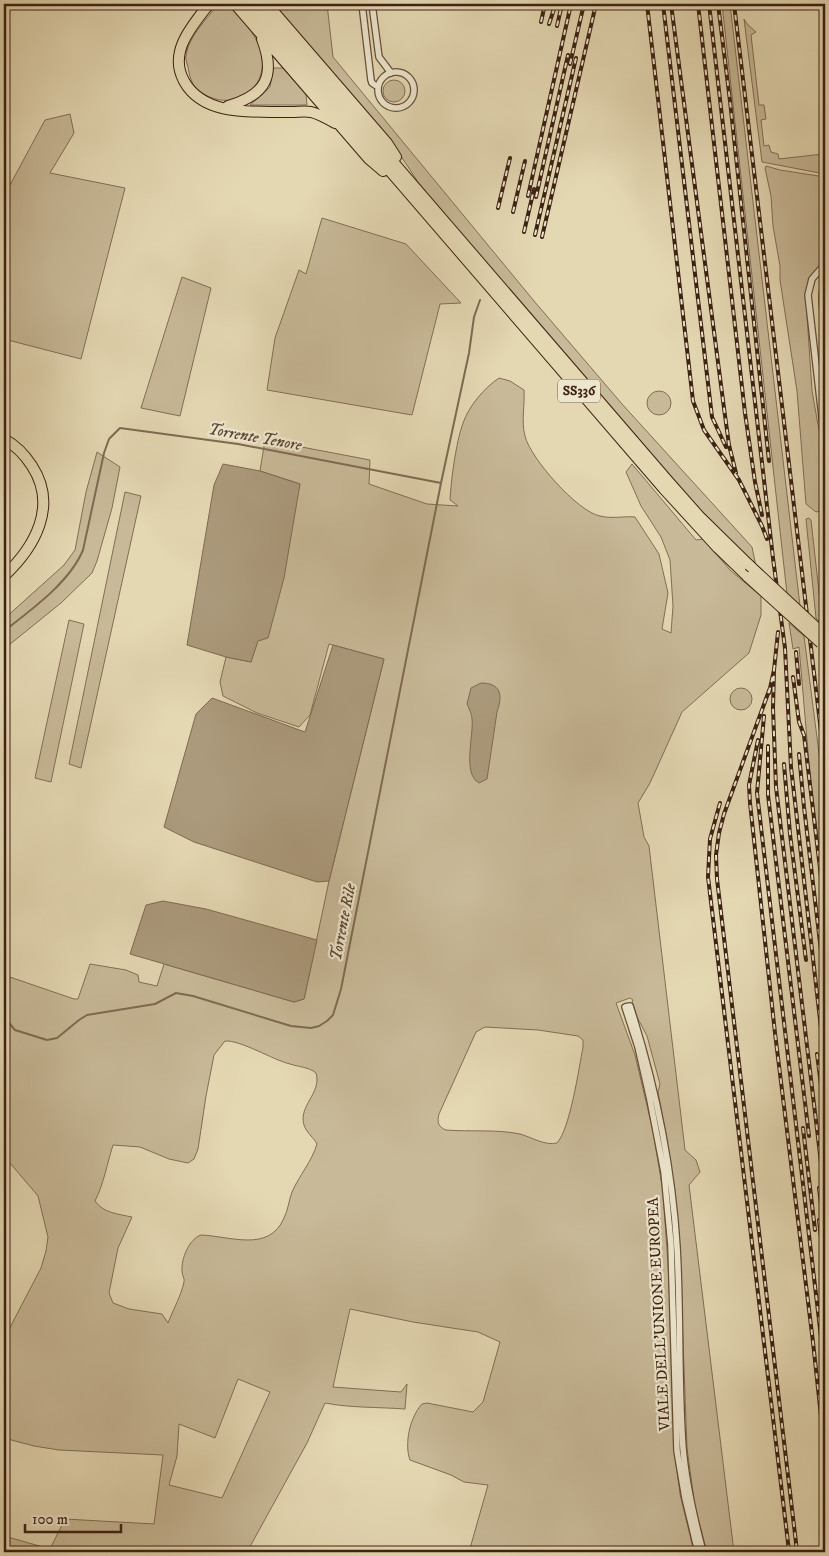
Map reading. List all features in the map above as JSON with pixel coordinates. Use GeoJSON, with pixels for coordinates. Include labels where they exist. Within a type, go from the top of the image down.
{"type":"FeatureCollection","features":[{"type":"Feature","properties":{"kind":"highway"},"geometry":{"type":"LineString","coordinates":[[209,4],[183,40],[179,54],[179,67],[183,80],[191,92],[200,100],[222,108],[311,112],[342,127]]}},
{"type":"Feature","properties":{"kind":"highway"},"geometry":{"type":"LineString","coordinates":[[235,4],[369,159],[418,198]]}},
{"type":"Feature","properties":{"kind":"highway","name":"SS336"},"geometry":{"type":"LineString","coordinates":[[246,4],[699,516],[823,639]]}},
{"type":"Feature","properties":{"kind":"highway","name":"SS336"},"geometry":{"type":"LineString","coordinates":[[257,4],[669,495],[748,577],[823,639]]}},
{"type":"Feature","properties":{"kind":"highway"},"geometry":{"type":"LineString","coordinates":[[268,4],[387,143],[418,198]]}},
{"type":"Feature","properties":{"kind":"highway"},"geometry":{"type":"LineString","coordinates":[[222,108],[242,102],[256,94],[263,86],[268,75],[269,63],[258,31]]}},
{"type":"Feature","properties":{"kind":"highway"},"geometry":{"type":"LineString","coordinates":[[4,439],[18,449],[30,462],[38,475],[44,495],[43,512],[36,536],[24,555],[4,576]]}},
{"type":"Feature","properties":{"kind":"street"},"geometry":{"type":"LineString","coordinates":[[362,4],[371,80],[378,87]]}},
{"type":"Feature","properties":{"kind":"street"},"geometry":{"type":"LineString","coordinates":[[372,4],[379,57],[390,73]]}},
{"type":"Feature","properties":{"kind":"street"},"geometry":{"type":"LineString","coordinates":[[400,72],[411,80],[414,86],[414,94],[408,104],[399,108],[393,108],[381,101],[378,87],[383,77],[390,73],[400,72]]}},
{"type":"Feature","properties":{"kind":"street"},"geometry":{"type":"LineString","coordinates":[[825,264],[812,279],[808,295],[825,443]]}},
{"type":"Feature","properties":{"kind":"street","name":"VIALE DELL'UNIONE EUROPEA"},"geometry":{"type":"LineString","coordinates":[[698,1552],[685,1498],[677,1451],[671,1245],[665,1181],[650,1100],[638,1048],[625,1007],[630,1006],[642,1044],[660,1117],[669,1171],[677,1247],[684,1449],[690,1496],[703,1552]]}},
{"type":"Feature","properties":{"kind":"shaded area"},"geometry":{"type":"Polygon","coordinates":[[[218,4],[230,4],[254,36],[262,55],[262,71],[256,84],[250,92],[233,100],[214,98],[196,88],[190,78],[186,60],[188,48],[195,34],[218,4]]]}},
{"type":"Feature","properties":{"kind":"shaded area"},"geometry":{"type":"Polygon","coordinates":[[[274,4],[327,4],[333,57],[534,301],[622,404],[752,547],[756,566],[691,500],[438,207],[418,182],[397,150],[274,4]]]}},
{"type":"Feature","properties":{"kind":"shaded area"},"geometry":{"type":"Polygon","coordinates":[[[722,4],[730,4],[800,606],[787,594],[722,4]]]}},
{"type":"Feature","properties":{"kind":"shaded area"},"geometry":{"type":"Polygon","coordinates":[[[744,19],[756,32],[751,35],[759,105],[764,105],[766,119],[761,120],[764,146],[769,145],[771,152],[778,154],[779,159],[823,154],[822,149],[825,149],[823,162],[825,163],[825,174],[762,162],[744,19]]]}},
{"type":"Feature","properties":{"kind":"shaded area"},"geometry":{"type":"Polygon","coordinates":[[[273,68],[283,68],[306,94],[307,105],[250,105],[270,87],[273,68]]]}},
{"type":"Feature","properties":{"kind":"shaded area"},"geometry":{"type":"Polygon","coordinates":[[[394,80],[402,83],[405,91],[402,99],[394,102],[386,99],[383,91],[386,83],[394,80]]]}},
{"type":"Feature","properties":{"kind":"shaded area"},"geometry":{"type":"Polygon","coordinates":[[[70,114],[74,133],[50,173],[125,188],[81,359],[4,339],[4,183],[10,185],[45,120],[70,114]]]}},
{"type":"Feature","properties":{"kind":"shaded area"},"geometry":{"type":"Polygon","coordinates":[[[766,166],[825,177],[825,261],[812,279],[806,300],[812,391],[822,447],[825,510],[816,512],[806,504],[797,391],[780,280],[780,266],[766,166]]]}},
{"type":"Feature","properties":{"kind":"shaded area"},"geometry":{"type":"Polygon","coordinates":[[[322,218],[406,244],[461,303],[440,304],[412,415],[267,390],[275,338],[299,270],[306,274],[322,218]]]}},
{"type":"Feature","properties":{"kind":"shaded area"},"geometry":{"type":"Polygon","coordinates":[[[825,276],[825,337],[821,330],[818,298],[825,276]]]}},
{"type":"Feature","properties":{"kind":"shaded area"},"geometry":{"type":"Polygon","coordinates":[[[182,277],[211,288],[180,416],[141,408],[182,277]]]}},
{"type":"Feature","properties":{"kind":"shaded area"},"geometry":{"type":"Polygon","coordinates":[[[499,378],[510,381],[524,390],[523,425],[529,446],[545,470],[568,495],[580,505],[600,516],[635,517],[659,554],[668,593],[662,629],[671,633],[673,606],[670,560],[661,537],[641,506],[626,472],[632,464],[696,540],[703,539],[731,571],[761,596],[761,615],[749,653],[682,712],[650,783],[638,803],[644,837],[649,846],[685,1150],[696,1160],[700,1172],[689,1185],[734,1552],[707,1552],[695,1507],[687,1448],[679,1233],[667,1140],[658,1092],[660,1084],[647,1036],[638,1019],[633,1000],[630,998],[616,1003],[635,1055],[653,1131],[663,1192],[669,1280],[674,1448],[680,1494],[694,1552],[469,1552],[488,1485],[464,1482],[451,1475],[410,1460],[408,1454],[409,1431],[414,1416],[422,1404],[427,1403],[473,1412],[483,1402],[500,1342],[478,1332],[413,1322],[350,1309],[333,1387],[401,1392],[407,1384],[405,1409],[355,1407],[325,1403],[307,1443],[247,1552],[4,1552],[4,1536],[50,1549],[65,1519],[154,1524],[163,1455],[59,1450],[4,1438],[4,1339],[41,1268],[48,1237],[38,1196],[4,1156],[4,975],[78,999],[90,964],[126,970],[138,975],[139,982],[157,986],[164,964],[294,1002],[304,999],[329,881],[384,659],[329,644],[310,715],[299,727],[257,713],[223,696],[220,682],[226,657],[251,662],[300,484],[260,471],[265,440],[370,460],[369,484],[427,504],[458,506],[450,500],[454,461],[460,431],[473,404],[499,378]],[[485,1027],[476,1032],[439,1114],[438,1122],[440,1126],[446,1130],[511,1132],[543,1142],[557,1143],[562,1136],[570,1112],[583,1040],[578,1036],[538,1030],[485,1027]],[[225,1041],[214,1055],[198,1149],[194,1159],[188,1163],[169,1159],[140,1147],[113,1145],[95,1201],[107,1211],[132,1217],[118,1248],[109,1293],[113,1303],[129,1309],[162,1314],[168,1323],[184,1282],[182,1266],[184,1255],[189,1245],[201,1235],[248,1240],[269,1236],[277,1229],[284,1218],[292,1192],[317,1144],[305,1128],[303,1118],[316,1087],[316,1073],[310,1069],[283,1062],[232,1042],[225,1041]],[[238,1379],[215,1438],[179,1424],[177,1456],[169,1485],[222,1498],[270,1392],[238,1379]]]}},
{"type":"Feature","properties":{"kind":"shaded area"},"geometry":{"type":"Polygon","coordinates":[[[654,391],[664,391],[671,398],[671,408],[664,415],[654,415],[647,408],[647,398],[654,391]]]}},
{"type":"Feature","properties":{"kind":"shaded area"},"geometry":{"type":"Polygon","coordinates":[[[97,452],[120,467],[112,508],[92,573],[61,603],[4,649],[4,619],[64,565],[75,550],[86,492],[97,452]]]}},
{"type":"Feature","properties":{"kind":"shaded area"},"geometry":{"type":"Polygon","coordinates":[[[223,464],[260,471],[300,484],[284,578],[268,638],[258,641],[251,662],[226,657],[187,645],[214,485],[223,464]]]}},
{"type":"Feature","properties":{"kind":"shaded area"},"geometry":{"type":"Polygon","coordinates":[[[125,492],[141,496],[81,768],[69,764],[125,492]]]}},
{"type":"Feature","properties":{"kind":"shaded area"},"geometry":{"type":"Polygon","coordinates":[[[809,518],[811,520],[820,601],[825,609],[825,628],[816,618],[806,519],[809,518]]]}},
{"type":"Feature","properties":{"kind":"shaded area"},"geometry":{"type":"Polygon","coordinates":[[[69,620],[84,624],[51,782],[35,778],[69,620]]]}},
{"type":"Feature","properties":{"kind":"shaded area"},"geometry":{"type":"Polygon","coordinates":[[[789,623],[804,636],[825,800],[825,895],[810,774],[799,647],[793,649],[789,623]]]}},
{"type":"Feature","properties":{"kind":"shaded area"},"geometry":{"type":"Polygon","coordinates":[[[333,645],[384,659],[329,881],[317,882],[194,842],[164,827],[196,714],[212,698],[305,732],[333,645]]]}},
{"type":"Feature","properties":{"kind":"shaded area"},"geometry":{"type":"Polygon","coordinates":[[[481,683],[493,685],[499,691],[500,700],[487,779],[479,783],[471,771],[472,719],[467,704],[471,688],[481,683]]]}},
{"type":"Feature","properties":{"kind":"shaded area"},"geometry":{"type":"Polygon","coordinates":[[[741,688],[749,691],[752,699],[749,707],[741,710],[733,707],[730,699],[733,691],[741,688]]]}},
{"type":"Feature","properties":{"kind":"shaded area"},"geometry":{"type":"Polygon","coordinates":[[[163,901],[206,909],[317,940],[304,999],[294,1002],[130,954],[146,905],[163,901]]]}},
{"type":"Feature","properties":{"kind":"waterway","name":"Torrente Rile"},"geometry":{"type":"LineString","coordinates":[[4,1017],[15,1030],[47,1040],[57,1038],[87,1015],[155,1004],[176,993],[193,996],[291,1026],[311,1028],[319,1026],[333,1015],[341,989],[441,483],[469,353],[474,317],[480,300]]}},
{"type":"Feature","properties":{"kind":"waterway","name":"Torrente Tenore"},"geometry":{"type":"LineString","coordinates":[[4,631],[49,595],[77,562],[83,550],[104,453],[109,439],[120,428],[238,444],[441,483]]}},
{"type":"Feature","properties":{"kind":"railway"},"geometry":{"type":"LineString","coordinates":[[541,22],[545,4]]}},
{"type":"Feature","properties":{"kind":"railway"},"geometry":{"type":"LineString","coordinates":[[557,26],[562,4]]}},
{"type":"Feature","properties":{"kind":"railway"},"geometry":{"type":"LineString","coordinates":[[528,196],[571,4]]}},
{"type":"Feature","properties":{"kind":"railway"},"geometry":{"type":"LineString","coordinates":[[570,64],[584,4]]}},
{"type":"Feature","properties":{"kind":"railway"},"geometry":{"type":"LineString","coordinates":[[542,237],[596,4]]}},
{"type":"Feature","properties":{"kind":"railway"},"geometry":{"type":"LineString","coordinates":[[647,4],[693,401],[704,430],[739,480],[767,539]]}},
{"type":"Feature","properties":{"kind":"railway"},"geometry":{"type":"LineString","coordinates":[[663,4],[712,417],[726,447]]}},
{"type":"Feature","properties":{"kind":"railway"},"geometry":{"type":"LineString","coordinates":[[671,4],[729,445],[736,473]]}},
{"type":"Feature","properties":{"kind":"railway"},"geometry":{"type":"LineString","coordinates":[[698,4],[745,413],[762,515]]}},
{"type":"Feature","properties":{"kind":"railway"},"geometry":{"type":"LineString","coordinates":[[709,4],[785,648],[791,767],[825,1063]]}},
{"type":"Feature","properties":{"kind":"railway"},"geometry":{"type":"LineString","coordinates":[[718,4],[769,461]]}},
{"type":"Feature","properties":{"kind":"railway"},"geometry":{"type":"LineString","coordinates":[[734,4],[825,765]]}},
{"type":"Feature","properties":{"kind":"railway"},"geometry":{"type":"LineString","coordinates":[[549,24],[555,6]]}},
{"type":"Feature","properties":{"kind":"railway"},"geometry":{"type":"LineString","coordinates":[[536,197],[568,55]]}},
{"type":"Feature","properties":{"kind":"railway"},"geometry":{"type":"LineString","coordinates":[[535,235],[576,58]]}},
{"type":"Feature","properties":{"kind":"railway"},"geometry":{"type":"LineString","coordinates":[[498,208],[510,158]]}},
{"type":"Feature","properties":{"kind":"railway"},"geometry":{"type":"LineString","coordinates":[[513,212],[525,161]]}},
{"type":"Feature","properties":{"kind":"railway"},"geometry":{"type":"LineString","coordinates":[[524,232],[534,189]]}},
{"type":"Feature","properties":{"kind":"railway"},"geometry":{"type":"LineString","coordinates":[[778,632],[773,708],[776,787],[825,1196]]}},
{"type":"Feature","properties":{"kind":"railway"},"geometry":{"type":"LineString","coordinates":[[796,652],[799,684]]}},
{"type":"Feature","properties":{"kind":"railway"},"geometry":{"type":"LineString","coordinates":[[769,693],[774,670]]}},
{"type":"Feature","properties":{"kind":"railway"},"geometry":{"type":"LineString","coordinates":[[793,677],[799,722],[804,735],[825,910]]}},
{"type":"Feature","properties":{"kind":"railway"},"geometry":{"type":"LineString","coordinates":[[770,688],[724,814],[716,855],[717,879],[797,1551]]}},
{"type":"Feature","properties":{"kind":"railway"},"geometry":{"type":"LineString","coordinates":[[764,716],[757,793],[825,1371]]}},
{"type":"Feature","properties":{"kind":"railway"},"geometry":{"type":"LineString","coordinates":[[758,740],[749,785],[750,803],[775,1033],[825,1453]]}},
{"type":"Feature","properties":{"kind":"railway"},"geometry":{"type":"LineString","coordinates":[[768,746],[768,795],[809,1136]]}},
{"type":"Feature","properties":{"kind":"railway"},"geometry":{"type":"LineString","coordinates":[[799,754],[825,985]]}},
{"type":"Feature","properties":{"kind":"railway"},"geometry":{"type":"LineString","coordinates":[[784,764],[790,834],[806,960]]}},
{"type":"Feature","properties":{"kind":"railway"},"geometry":{"type":"LineString","coordinates":[[720,803],[710,839],[708,877],[789,1551]]}},
{"type":"Feature","properties":{"kind":"railway"},"geometry":{"type":"LineString","coordinates":[[817,1054],[825,1116]]}},
{"type":"Feature","properties":{"kind":"railway"},"geometry":{"type":"LineString","coordinates":[[803,1128],[815,1230]]}},
{"type":"Feature","properties":{"kind":"railway"},"geometry":{"type":"LineString","coordinates":[[819,1188],[824,1228]]}},
{"type":"Feature","properties":{"kind":"railway"},"geometry":{"type":"LineString","coordinates":[[819,1220],[825,1272]]}}]}
